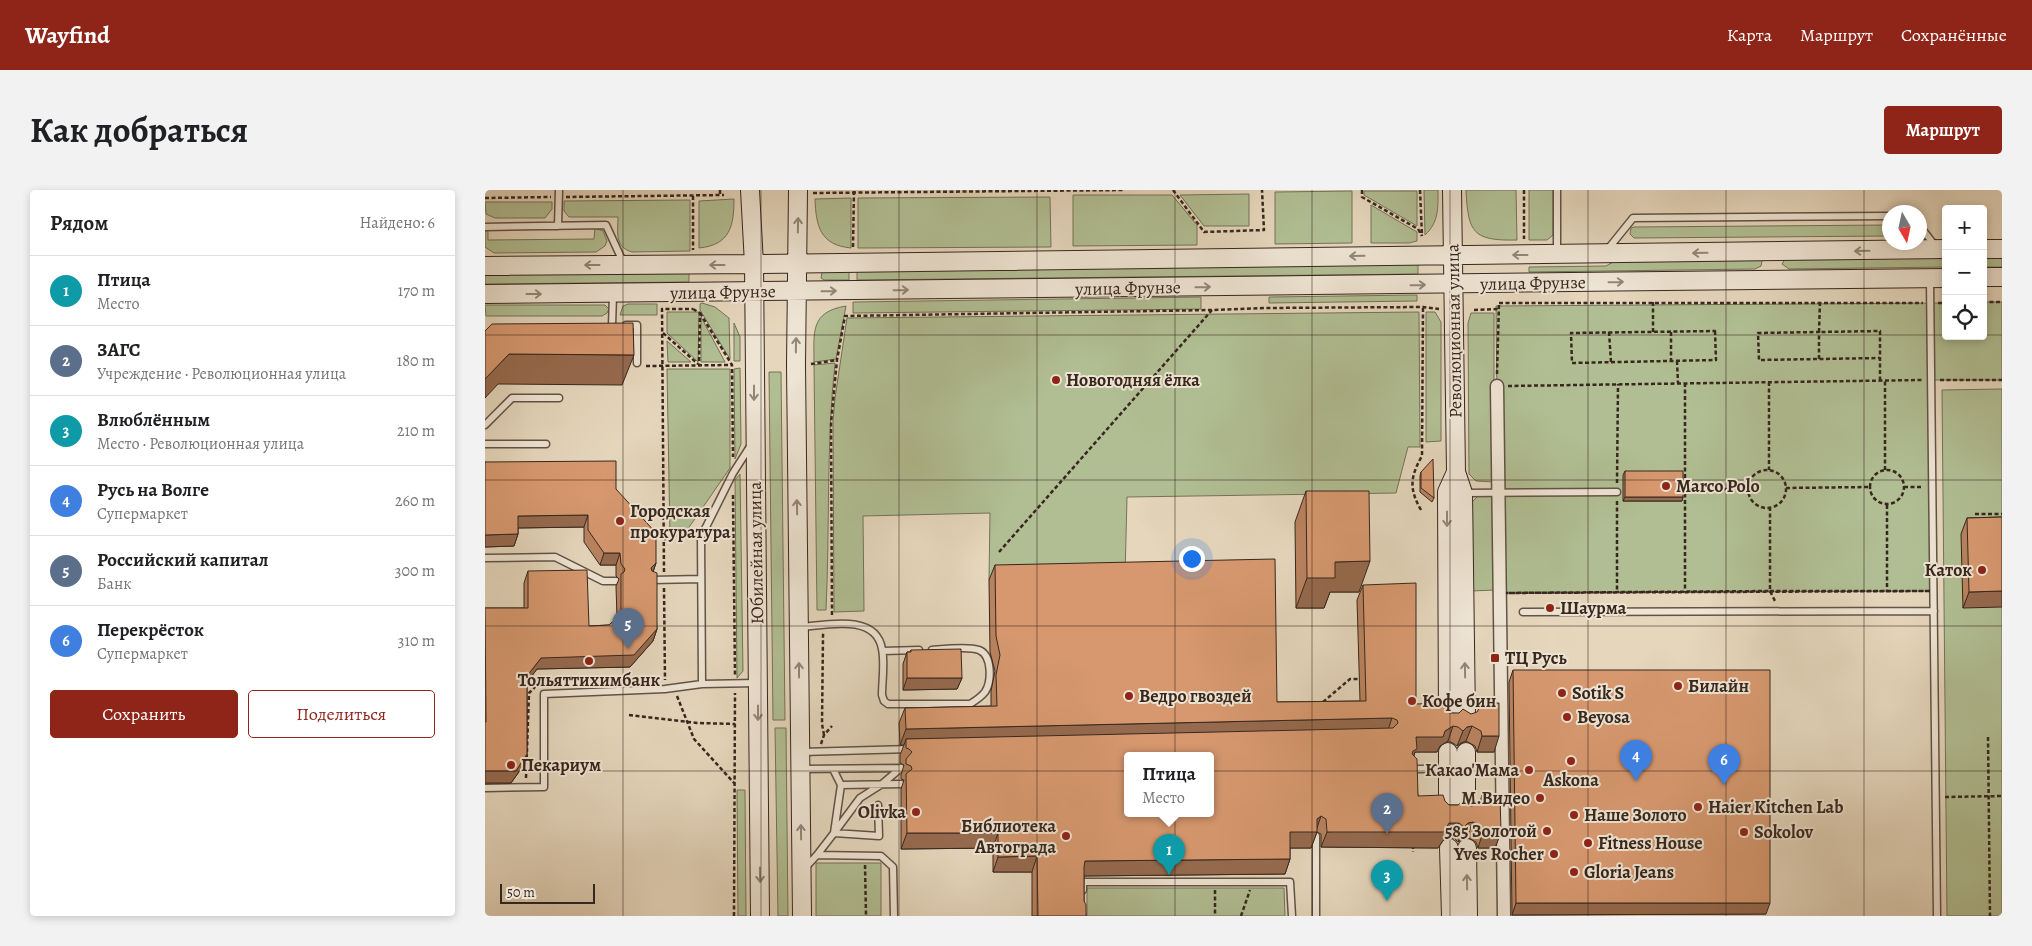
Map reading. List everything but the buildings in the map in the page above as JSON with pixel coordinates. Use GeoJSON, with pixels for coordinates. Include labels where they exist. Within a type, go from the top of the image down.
{"type":"FeatureCollection","features":[{"type":"Feature","properties":{"kind":"main road","name":"Юбилейная улица"},"geometry":{"type":"LineString","coordinates":[[750,190],[754,264],[760,916]]}},
{"type":"Feature","properties":{"kind":"main road","name":"Революционная улица"},"geometry":{"type":"LineString","coordinates":[[1452,190],[1456,472],[1463,493],[1457,719],[1447,492],[1456,472]]}},
{"type":"Feature","properties":{"kind":"main road"},"geometry":{"type":"LineString","coordinates":[[802,916],[798,627],[797,263],[805,192]]}},
{"type":"Feature","properties":{"kind":"main road","name":"улица Фрунзе"},"geometry":{"type":"LineString","coordinates":[[485,266],[1942,249]]}},
{"type":"Feature","properties":{"kind":"main road"},"geometry":{"type":"LineString","coordinates":[[1987,249],[2002,249]]}},
{"type":"Feature","properties":{"kind":"main road"},"geometry":{"type":"LineString","coordinates":[[1771,252],[1771,280]]}},
{"type":"Feature","properties":{"kind":"main road"},"geometry":{"type":"LineString","coordinates":[[1987,278],[2002,277]]}},
{"type":"Feature","properties":{"kind":"main road","name":"улица Фрунзе"},"geometry":{"type":"LineString","coordinates":[[485,294],[613,293],[693,301],[754,292],[797,291],[1938,278]]}},
{"type":"Feature","properties":{"kind":"main road"},"geometry":{"type":"LineString","coordinates":[[1465,752],[1467,811]]}},
{"type":"Feature","properties":{"kind":"main road"},"geometry":{"type":"LineString","coordinates":[[1448,760],[1449,811]]}},
{"type":"Feature","properties":{"kind":"main road"},"geometry":{"type":"LineString","coordinates":[[1451,916],[1458,848],[1468,916]]}},
{"type":"Feature","properties":{"kind":"street"},"geometry":{"type":"LineString","coordinates":[[1497,386],[1505,916]]}},
{"type":"Feature","properties":{"kind":"lane"},"geometry":{"type":"LineString","coordinates":[[1557,190],[1557,254]]}},
{"type":"Feature","properties":{"kind":"lane"},"geometry":{"type":"LineString","coordinates":[[558,226],[559,194]]}},
{"type":"Feature","properties":{"kind":"lane"},"geometry":{"type":"LineString","coordinates":[[1605,254],[1633,218],[1882,216]]}},
{"type":"Feature","properties":{"kind":"lane"},"geometry":{"type":"LineString","coordinates":[[485,227],[606,225],[625,265]]}},
{"type":"Feature","properties":{"kind":"lane"},"geometry":{"type":"LineString","coordinates":[[1927,233],[1942,249]]}},
{"type":"Feature","properties":{"kind":"lane"},"geometry":{"type":"LineString","coordinates":[[1937,916],[1931,303],[1938,278]]}},
{"type":"Feature","properties":{"kind":"lane"},"geometry":{"type":"LineString","coordinates":[[612,326],[613,293]]}},
{"type":"Feature","properties":{"kind":"lane"},"geometry":{"type":"LineString","coordinates":[[602,326],[637,325],[637,363]]}},
{"type":"Feature","properties":{"kind":"lane"},"geometry":{"type":"LineString","coordinates":[[485,425],[512,398],[559,398]]}},
{"type":"Feature","properties":{"kind":"lane"},"geometry":{"type":"LineString","coordinates":[[701,684],[701,537],[733,473],[755,440]]}},
{"type":"Feature","properties":{"kind":"lane"},"geometry":{"type":"LineString","coordinates":[[485,444],[546,444]]}},
{"type":"Feature","properties":{"kind":"lane"},"geometry":{"type":"LineString","coordinates":[[1463,493],[1617,492]]}},
{"type":"Feature","properties":{"kind":"lane"},"geometry":{"type":"LineString","coordinates":[[485,558],[555,557],[603,581],[616,581]]}},
{"type":"Feature","properties":{"kind":"lane"},"geometry":{"type":"LineString","coordinates":[[652,580],[701,579]]}},
{"type":"Feature","properties":{"kind":"lane"},"geometry":{"type":"LineString","coordinates":[[1523,612],[1934,611]]}},
{"type":"Feature","properties":{"kind":"lane"},"geometry":{"type":"LineString","coordinates":[[798,627],[855,624],[866,627],[875,634],[881,643],[883,651],[882,696],[888,704],[970,704],[985,691],[988,683],[988,661],[984,653],[976,649],[883,651]]}},
{"type":"Feature","properties":{"kind":"lane"},"geometry":{"type":"LineString","coordinates":[[485,788],[545,787],[544,694],[665,688],[701,684],[757,683]]}},
{"type":"Feature","properties":{"kind":"lane"},"geometry":{"type":"LineString","coordinates":[[800,761],[819,751],[920,749]]}},
{"type":"Feature","properties":{"kind":"lane"},"geometry":{"type":"LineString","coordinates":[[1411,769],[1448,760]]}},
{"type":"Feature","properties":{"kind":"lane"},"geometry":{"type":"LineString","coordinates":[[800,761],[833,769],[901,768],[882,784],[860,798],[801,873]]}},
{"type":"Feature","properties":{"kind":"lane"},"geometry":{"type":"LineString","coordinates":[[833,769],[841,785],[834,833]]}},
{"type":"Feature","properties":{"kind":"lane"},"geometry":{"type":"LineString","coordinates":[[841,785],[901,784]]}},
{"type":"Feature","properties":{"kind":"lane"},"geometry":{"type":"LineString","coordinates":[[834,833],[879,836],[878,805]]}},
{"type":"Feature","properties":{"kind":"lane"},"geometry":{"type":"LineString","coordinates":[[1316,836],[1316,916]]}},
{"type":"Feature","properties":{"kind":"lane"},"geometry":{"type":"LineString","coordinates":[[817,855],[881,856],[893,867],[894,916]]}},
{"type":"Feature","properties":{"kind":"lane"},"geometry":{"type":"LineString","coordinates":[[1083,899],[1083,882],[1290,882],[1292,916]]}},
{"type":"Feature","properties":{"kind":"path"},"geometry":{"type":"LineString","coordinates":[[719,190],[720,195]]}},
{"type":"Feature","properties":{"kind":"path"},"geometry":{"type":"LineString","coordinates":[[805,192],[1125,190]]}},
{"type":"Feature","properties":{"kind":"path"},"geometry":{"type":"LineString","coordinates":[[1173,190],[1203,232],[1264,230],[1262,190]]}},
{"type":"Feature","properties":{"kind":"path"},"geometry":{"type":"LineString","coordinates":[[1362,190],[1362,197],[1418,229],[1422,236]]}},
{"type":"Feature","properties":{"kind":"path"},"geometry":{"type":"LineString","coordinates":[[1420,190],[1422,255]]}},
{"type":"Feature","properties":{"kind":"path"},"geometry":{"type":"LineString","coordinates":[[1524,190],[1524,239]]}},
{"type":"Feature","properties":{"kind":"path"},"geometry":{"type":"LineString","coordinates":[[853,247],[854,191]]}},
{"type":"Feature","properties":{"kind":"path"},"geometry":{"type":"LineString","coordinates":[[485,198],[559,194],[724,195]]}},
{"type":"Feature","properties":{"kind":"path"},"geometry":{"type":"LineString","coordinates":[[693,196],[693,251]]}},
{"type":"Feature","properties":{"kind":"path"},"geometry":{"type":"LineString","coordinates":[[734,916],[736,785],[732,365],[693,301],[662,309],[665,688],[677,697],[694,739],[736,785]]}},
{"type":"Feature","properties":{"kind":"path"},"geometry":{"type":"LineString","coordinates":[[1653,302],[1653,332]]}},
{"type":"Feature","properties":{"kind":"path"},"geometry":{"type":"LineString","coordinates":[[1819,359],[1820,302]]}},
{"type":"Feature","properties":{"kind":"path"},"geometry":{"type":"LineString","coordinates":[[1987,302],[2002,302]]}},
{"type":"Feature","properties":{"kind":"path"},"geometry":{"type":"LineString","coordinates":[[1942,303],[1499,303],[1497,386],[2002,380]]}},
{"type":"Feature","properties":{"kind":"path"},"geometry":{"type":"LineString","coordinates":[[1421,510],[1413,496],[1413,473],[1422,456],[1423,307]]}},
{"type":"Feature","properties":{"kind":"path"},"geometry":{"type":"LineString","coordinates":[[824,735],[822,724],[823,635],[832,625],[831,423],[837,360],[845,316],[1264,308],[1423,307],[1439,309]]}},
{"type":"Feature","properties":{"kind":"path"},"geometry":{"type":"LineString","coordinates":[[999,552],[1212,310]]}},
{"type":"Feature","properties":{"kind":"path"},"geometry":{"type":"LineString","coordinates":[[1474,310],[1499,310]]}},
{"type":"Feature","properties":{"kind":"path"},"geometry":{"type":"LineString","coordinates":[[699,365],[700,313]]}},
{"type":"Feature","properties":{"kind":"path"},"geometry":{"type":"LineString","coordinates":[[1715,331],[1715,360],[1572,363],[1571,333],[1671,332],[1715,331]]}},
{"type":"Feature","properties":{"kind":"path"},"geometry":{"type":"LineString","coordinates":[[1880,358],[1759,360],[1758,333],[1880,331],[1880,358],[1880,380]]}},
{"type":"Feature","properties":{"kind":"path"},"geometry":{"type":"LineString","coordinates":[[662,332],[699,365]]}},
{"type":"Feature","properties":{"kind":"path"},"geometry":{"type":"LineString","coordinates":[[1609,332],[1611,362]]}},
{"type":"Feature","properties":{"kind":"path"},"geometry":{"type":"LineString","coordinates":[[1671,332],[1671,361]]}},
{"type":"Feature","properties":{"kind":"path"},"geometry":{"type":"LineString","coordinates":[[811,364],[837,360]]}},
{"type":"Feature","properties":{"kind":"path"},"geometry":{"type":"LineString","coordinates":[[1677,361],[1678,383]]}},
{"type":"Feature","properties":{"kind":"path"},"geometry":{"type":"LineString","coordinates":[[644,366],[732,365]]}},
{"type":"Feature","properties":{"kind":"path"},"geometry":{"type":"LineString","coordinates":[[1885,380],[1885,470]]}},
{"type":"Feature","properties":{"kind":"path"},"geometry":{"type":"LineString","coordinates":[[1769,382],[1769,470]]}},
{"type":"Feature","properties":{"kind":"path"},"geometry":{"type":"LineString","coordinates":[[1685,383],[1683,489],[1685,592]]}},
{"type":"Feature","properties":{"kind":"path"},"geometry":{"type":"LineString","coordinates":[[1769,470],[1779,474],[1786,488],[1783,499],[1779,503],[1770,507],[1764,507],[1755,502],[1749,489],[1755,474],[1769,470]]}},
{"type":"Feature","properties":{"kind":"path"},"geometry":{"type":"LineString","coordinates":[[1885,470],[1899,474],[1904,487],[1901,498],[1887,505],[1875,500],[1869,487],[1873,478],[1880,471],[1885,470]]}},
{"type":"Feature","properties":{"kind":"path"},"geometry":{"type":"LineString","coordinates":[[1786,488],[1869,487]]}},
{"type":"Feature","properties":{"kind":"path"},"geometry":{"type":"LineString","coordinates":[[1904,487],[1933,487]]}},
{"type":"Feature","properties":{"kind":"path"},"geometry":{"type":"LineString","coordinates":[[1683,489],[1749,489]]}},
{"type":"Feature","properties":{"kind":"path"},"geometry":{"type":"LineString","coordinates":[[1887,505],[1887,591]]}},
{"type":"Feature","properties":{"kind":"path"},"geometry":{"type":"LineString","coordinates":[[1770,507],[1770,591],[1779,611]]}},
{"type":"Feature","properties":{"kind":"path"},"geometry":{"type":"LineString","coordinates":[[1975,514],[2002,514]]}},
{"type":"Feature","properties":{"kind":"path"},"geometry":{"type":"LineString","coordinates":[[664,539],[674,539]]}},
{"type":"Feature","properties":{"kind":"path"},"geometry":{"type":"LineString","coordinates":[[1499,593],[1933,591]]}},
{"type":"Feature","properties":{"kind":"path"},"geometry":{"type":"LineString","coordinates":[[1499,593],[1933,591]]}},
{"type":"Feature","properties":{"kind":"path"},"geometry":{"type":"LineString","coordinates":[[1320,706],[1350,679],[1368,678]]}},
{"type":"Feature","properties":{"kind":"path"},"geometry":{"type":"LineString","coordinates":[[526,783],[529,693],[543,680],[655,679]]}},
{"type":"Feature","properties":{"kind":"path"},"geometry":{"type":"LineString","coordinates":[[629,715],[687,722],[735,724]]}},
{"type":"Feature","properties":{"kind":"path"},"geometry":{"type":"LineString","coordinates":[[819,751],[824,735],[832,726]]}},
{"type":"Feature","properties":{"kind":"path"},"geometry":{"type":"LineString","coordinates":[[1988,737],[1990,916]]}},
{"type":"Feature","properties":{"kind":"path"},"geometry":{"type":"LineString","coordinates":[[1936,797],[2002,796]]}},
{"type":"Feature","properties":{"kind":"path"},"geometry":{"type":"LineString","coordinates":[[1413,839],[1413,852]]}},
{"type":"Feature","properties":{"kind":"path"},"geometry":{"type":"LineString","coordinates":[[865,856],[865,916]]}},
{"type":"Feature","properties":{"kind":"path"},"geometry":{"type":"LineString","coordinates":[[1215,882],[1215,916]]}},
{"type":"Feature","properties":{"kind":"path"},"geometry":{"type":"LineString","coordinates":[[1241,916],[1253,882]]}},
{"type":"Feature","properties":{"kind":"green space"},"geometry":{"type":"Polygon","coordinates":[[[1424,190],[1438,190],[1438,209],[1435,220],[1425,235],[1424,190]]]}},
{"type":"Feature","properties":{"kind":"green space"},"geometry":{"type":"Polygon","coordinates":[[[1466,190],[1516,190],[1517,240],[1491,239],[1482,236],[1476,231],[1471,225],[1466,190]]]}},
{"type":"Feature","properties":{"kind":"green space"},"geometry":{"type":"Polygon","coordinates":[[[1529,190],[1553,190],[1553,235],[1547,240],[1529,240],[1529,190]]]}},
{"type":"Feature","properties":{"kind":"green space"},"geometry":{"type":"Polygon","coordinates":[[[1352,191],[1352,243],[1275,244],[1275,192],[1352,191]]]}},
{"type":"Feature","properties":{"kind":"green space"},"geometry":{"type":"Polygon","coordinates":[[[1364,191],[1417,191],[1417,226],[1364,195],[1364,191]]]}},
{"type":"Feature","properties":{"kind":"green space"},"geometry":{"type":"Polygon","coordinates":[[[1249,194],[1249,226],[1204,226],[1180,195],[1249,194]]]}},
{"type":"Feature","properties":{"kind":"green space"},"geometry":{"type":"Polygon","coordinates":[[[1073,195],[1172,195],[1197,225],[1197,245],[1073,246],[1073,195]]]}},
{"type":"Feature","properties":{"kind":"green space"},"geometry":{"type":"Polygon","coordinates":[[[1050,197],[1051,247],[858,248],[858,198],[1050,197]]]}},
{"type":"Feature","properties":{"kind":"green space"},"geometry":{"type":"Polygon","coordinates":[[[851,198],[851,248],[832,243],[826,238],[819,226],[815,199],[851,198]]]}},
{"type":"Feature","properties":{"kind":"green space"},"geometry":{"type":"Polygon","coordinates":[[[734,199],[731,226],[724,238],[718,243],[699,248],[699,201],[734,199]]]}},
{"type":"Feature","properties":{"kind":"green space"},"geometry":{"type":"Polygon","coordinates":[[[690,200],[690,251],[632,252],[622,246],[618,238],[618,217],[569,217],[564,211],[564,201],[690,200]]]}},
{"type":"Feature","properties":{"kind":"green space"},"geometry":{"type":"Polygon","coordinates":[[[485,202],[552,202],[552,209],[545,218],[495,218],[486,214],[485,202]]]}},
{"type":"Feature","properties":{"kind":"green space"},"geometry":{"type":"Polygon","coordinates":[[[1371,205],[1417,232],[1417,241],[1409,243],[1371,243],[1371,205]]]}},
{"type":"Feature","properties":{"kind":"green space"},"geometry":{"type":"Polygon","coordinates":[[[1882,225],[1882,236],[1634,238],[1630,234],[1631,228],[1882,225]]]}},
{"type":"Feature","properties":{"kind":"green space"},"geometry":{"type":"Polygon","coordinates":[[[595,228],[603,231],[607,241],[605,246],[596,252],[494,253],[485,247],[485,232],[488,230],[488,240],[594,239],[595,228]]]}},
{"type":"Feature","properties":{"kind":"green space"},"geometry":{"type":"Polygon","coordinates":[[[1987,255],[2002,255],[2002,267],[1987,267],[1987,255]]]}},
{"type":"Feature","properties":{"kind":"green space"},"geometry":{"type":"Polygon","coordinates":[[[1942,256],[1942,267],[1789,269],[1782,264],[1785,259],[1942,256]]]}},
{"type":"Feature","properties":{"kind":"green space"},"geometry":{"type":"Polygon","coordinates":[[[1760,259],[1762,261],[1761,266],[1755,269],[1529,272],[1529,267],[1606,266],[1615,261],[1760,259]]]}},
{"type":"Feature","properties":{"kind":"green space"},"geometry":{"type":"Polygon","coordinates":[[[1418,264],[1418,274],[857,280],[857,269],[1418,264]]]}},
{"type":"Feature","properties":{"kind":"green space"},"geometry":{"type":"Polygon","coordinates":[[[849,269],[849,280],[824,280],[821,278],[822,272],[849,269]]]}},
{"type":"Feature","properties":{"kind":"green space"},"geometry":{"type":"Polygon","coordinates":[[[689,272],[689,282],[485,284],[485,274],[689,272]]]}},
{"type":"Feature","properties":{"kind":"green space"},"geometry":{"type":"Polygon","coordinates":[[[1417,295],[1417,301],[1269,303],[1269,297],[1417,295]]]}},
{"type":"Feature","properties":{"kind":"green space"},"geometry":{"type":"Polygon","coordinates":[[[1201,297],[1201,309],[853,313],[853,302],[1201,297]]]}},
{"type":"Feature","properties":{"kind":"green space"},"geometry":{"type":"Polygon","coordinates":[[[1987,302],[2002,302],[2002,380],[1932,380],[1934,591],[1499,593],[1496,306],[1942,303],[1942,340],[1987,340],[1987,302]]]}},
{"type":"Feature","properties":{"kind":"green space"},"geometry":{"type":"Polygon","coordinates":[[[628,304],[657,304],[657,315],[620,315],[623,306],[628,304]]]}},
{"type":"Feature","properties":{"kind":"green space"},"geometry":{"type":"Polygon","coordinates":[[[700,304],[715,307],[729,318],[730,359],[700,310],[700,304]]]}},
{"type":"Feature","properties":{"kind":"green space"},"geometry":{"type":"Polygon","coordinates":[[[485,305],[605,305],[609,309],[602,316],[486,316],[485,305]]]}},
{"type":"Feature","properties":{"kind":"green space"},"geometry":{"type":"Polygon","coordinates":[[[846,306],[836,359],[814,362],[815,333],[820,318],[834,309],[846,306]]]}},
{"type":"Feature","properties":{"kind":"green space"},"geometry":{"type":"Polygon","coordinates":[[[667,312],[699,312],[698,362],[667,333],[667,312]]]}},
{"type":"Feature","properties":{"kind":"green space"},"geometry":{"type":"Polygon","coordinates":[[[1419,312],[1420,447],[1408,447],[1396,493],[1127,497],[1125,577],[989,580],[990,513],[863,516],[864,611],[834,612],[833,421],[847,318],[1419,312]]]}},
{"type":"Feature","properties":{"kind":"green space"},"geometry":{"type":"Polygon","coordinates":[[[1426,312],[1435,312],[1441,322],[1441,441],[1426,442],[1426,312]]]}},
{"type":"Feature","properties":{"kind":"green space"},"geometry":{"type":"Polygon","coordinates":[[[1471,313],[1494,313],[1494,482],[1476,481],[1469,474],[1468,323],[1471,313]]]}},
{"type":"Feature","properties":{"kind":"green space"},"geometry":{"type":"Polygon","coordinates":[[[701,317],[725,362],[701,362],[701,317]]]}},
{"type":"Feature","properties":{"kind":"green space"},"geometry":{"type":"Polygon","coordinates":[[[734,323],[740,337],[740,361],[734,361],[734,323]]]}},
{"type":"Feature","properties":{"kind":"green space"},"geometry":{"type":"Polygon","coordinates":[[[667,341],[691,362],[668,362],[667,341]]]}},
{"type":"Feature","properties":{"kind":"green space"},"geometry":{"type":"Polygon","coordinates":[[[835,363],[830,425],[826,610],[817,610],[814,365],[835,363]]]}},
{"type":"Feature","properties":{"kind":"green space"},"geometry":{"type":"Polygon","coordinates":[[[740,368],[741,444],[735,459],[734,369],[740,368]]]}},
{"type":"Feature","properties":{"kind":"green space"},"geometry":{"type":"Polygon","coordinates":[[[667,369],[730,369],[730,468],[683,536],[670,536],[667,369]]]}},
{"type":"Feature","properties":{"kind":"green space"},"geometry":{"type":"Polygon","coordinates":[[[769,372],[781,372],[785,720],[773,720],[769,372]]]}},
{"type":"Feature","properties":{"kind":"green space"},"geometry":{"type":"Polygon","coordinates":[[[2002,389],[2002,916],[1947,916],[1942,390],[2002,389]]]}},
{"type":"Feature","properties":{"kind":"green space"},"geometry":{"type":"Polygon","coordinates":[[[740,474],[743,671],[737,678],[735,480],[740,474]]]}},
{"type":"Feature","properties":{"kind":"green space"},"geometry":{"type":"Polygon","coordinates":[[[1479,495],[1495,495],[1496,590],[1470,591],[1470,504],[1479,495]]]}},
{"type":"Feature","properties":{"kind":"green space"},"geometry":{"type":"Polygon","coordinates":[[[775,728],[786,728],[788,916],[778,916],[775,728]]]}},
{"type":"Feature","properties":{"kind":"green space"},"geometry":{"type":"Polygon","coordinates":[[[737,790],[745,790],[746,916],[738,916],[737,790]]]}},
{"type":"Feature","properties":{"kind":"green space"},"geometry":{"type":"Polygon","coordinates":[[[816,863],[881,863],[881,916],[816,916],[816,863]]]}},
{"type":"Feature","properties":{"kind":"green space"},"geometry":{"type":"Polygon","coordinates":[[[1087,888],[1284,888],[1285,916],[1087,916],[1087,888]]]}},
{"type":"Feature","properties":{"kind":"place","name":"Новогодняя ёлка"},"geometry":{"type":"Point","coordinates":[1056,380]}},
{"type":"Feature","properties":{"kind":"place","name":"Marco Polo"},"geometry":{"type":"Point","coordinates":[1666,486]}},
{"type":"Feature","properties":{"kind":"place","name":"Городская прокуратура"},"geometry":{"type":"Point","coordinates":[620,521]}},
{"type":"Feature","properties":{"kind":"place","name":"Каток"},"geometry":{"type":"Point","coordinates":[1982,570]}},
{"type":"Feature","properties":{"kind":"place","name":"Шаурма"},"geometry":{"type":"Point","coordinates":[1550,608]}},
{"type":"Feature","properties":{"kind":"place","name":"Российский капитал"},"geometry":{"type":"Point","coordinates":[628,649]}},
{"type":"Feature","properties":{"kind":"place","name":"ТЦ Русь"},"geometry":{"type":"Point","coordinates":[1495,658]}},
{"type":"Feature","properties":{"kind":"place","name":"Тольяттихимбанк"},"geometry":{"type":"Point","coordinates":[589,661]}},
{"type":"Feature","properties":{"kind":"place","name":"Билайн"},"geometry":{"type":"Point","coordinates":[1678,686]}},
{"type":"Feature","properties":{"kind":"place","name":"Sotik S"},"geometry":{"type":"Point","coordinates":[1562,693]}},
{"type":"Feature","properties":{"kind":"place","name":"Ведро гвоздей"},"geometry":{"type":"Point","coordinates":[1129,696]}},
{"type":"Feature","properties":{"kind":"place","name":"Кофе бин"},"geometry":{"type":"Point","coordinates":[1412,701]}},
{"type":"Feature","properties":{"kind":"place","name":"Beyosa"},"geometry":{"type":"Point","coordinates":[1567,717]}},
{"type":"Feature","properties":{"kind":"place","name":"Askona"},"geometry":{"type":"Point","coordinates":[1571,761]}},
{"type":"Feature","properties":{"kind":"place","name":"Пекариум"},"geometry":{"type":"Point","coordinates":[511,765]}},
{"type":"Feature","properties":{"kind":"place","name":"Какао'Мама"},"geometry":{"type":"Point","coordinates":[1529,770]}},
{"type":"Feature","properties":{"kind":"place","name":"Русь на Волге"},"geometry":{"type":"Point","coordinates":[1636,781]}},
{"type":"Feature","properties":{"kind":"place","name":"Перекрёсток"},"geometry":{"type":"Point","coordinates":[1724,785]}},
{"type":"Feature","properties":{"kind":"place","name":"М.Видео"},"geometry":{"type":"Point","coordinates":[1540,798]}},
{"type":"Feature","properties":{"kind":"place","name":"Haier Kitchen Lab"},"geometry":{"type":"Point","coordinates":[1698,807]}},
{"type":"Feature","properties":{"kind":"place","name":"Olivka"},"geometry":{"type":"Point","coordinates":[916,812]}},
{"type":"Feature","properties":{"kind":"place","name":"Наше Золото"},"geometry":{"type":"Point","coordinates":[1574,815]}},
{"type":"Feature","properties":{"kind":"place","name":"585 Золотой"},"geometry":{"type":"Point","coordinates":[1547,831]}},
{"type":"Feature","properties":{"kind":"place","name":"Sokolov"},"geometry":{"type":"Point","coordinates":[1744,832]}},
{"type":"Feature","properties":{"kind":"place","name":"ЗАГС"},"geometry":{"type":"Point","coordinates":[1387,834]}},
{"type":"Feature","properties":{"kind":"place","name":"Библиотека Автограда"},"geometry":{"type":"Point","coordinates":[1066,836]}},
{"type":"Feature","properties":{"kind":"place","name":"Fitness House"},"geometry":{"type":"Point","coordinates":[1588,843]}},
{"type":"Feature","properties":{"kind":"place","name":"Yves Rocher"},"geometry":{"type":"Point","coordinates":[1554,854]}},
{"type":"Feature","properties":{"kind":"place","name":"Gloria Jeans"},"geometry":{"type":"Point","coordinates":[1574,872]}},
{"type":"Feature","properties":{"kind":"place","name":"Птица"},"geometry":{"type":"Point","coordinates":[1169,875]}},
{"type":"Feature","properties":{"kind":"place","name":"Влюблённым"},"geometry":{"type":"Point","coordinates":[1387,901]}}]}
